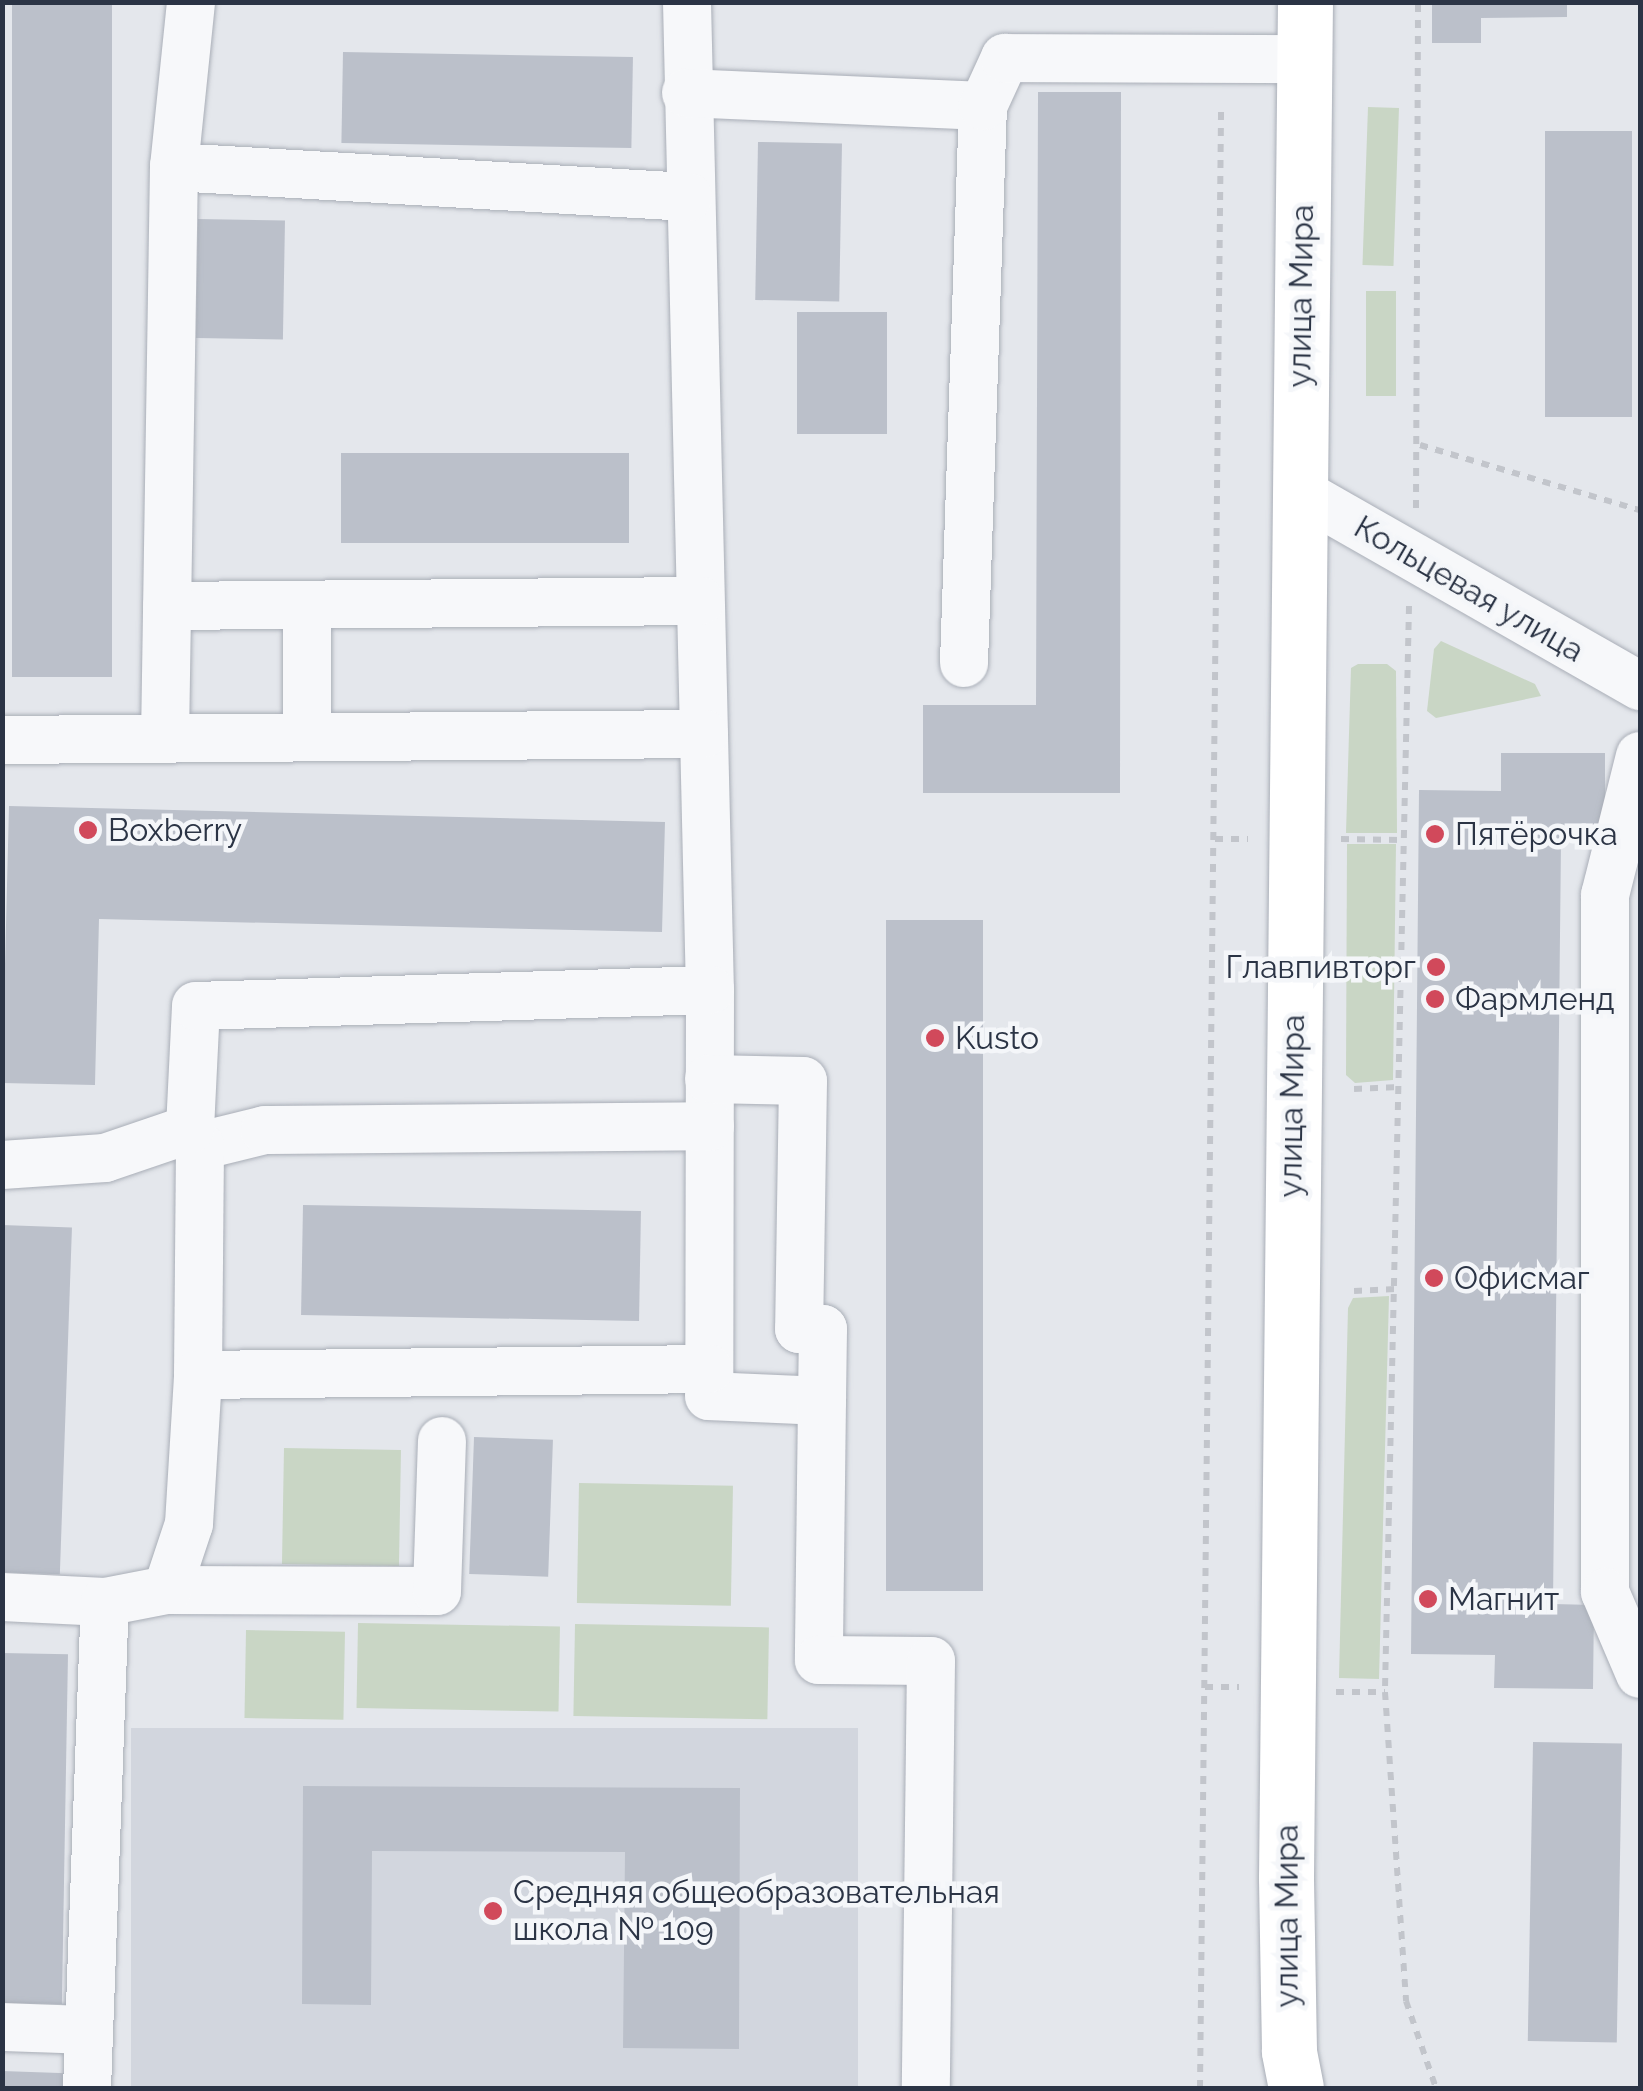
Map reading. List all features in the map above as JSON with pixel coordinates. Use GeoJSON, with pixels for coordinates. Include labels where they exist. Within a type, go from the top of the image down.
{"type":"FeatureCollection","features":[{"type":"Feature","properties":{"kind":"main road","name":"улица Мира"},"geometry":{"type":"LineString","coordinates":[[1296,2088],[1289,2051],[1286,1877],[1305,2]]}},
{"type":"Feature","properties":{"kind":"street"},"geometry":{"type":"LineString","coordinates":[[165,738],[174,168],[190,2]]}},
{"type":"Feature","properties":{"kind":"street"},"geometry":{"type":"LineString","coordinates":[[687,2],[688,197],[710,990],[709,1396],[822,1401]]}},
{"type":"Feature","properties":{"kind":"street"},"geometry":{"type":"LineString","coordinates":[[964,662],[983,106],[1005,58],[1304,59]]}},
{"type":"Feature","properties":{"kind":"street"},"geometry":{"type":"LineString","coordinates":[[686,93],[983,106]]}},
{"type":"Feature","properties":{"kind":"street"},"geometry":{"type":"LineString","coordinates":[[174,168],[688,197]]}},
{"type":"Feature","properties":{"kind":"street","name":"Кольцевая улица"},"geometry":{"type":"LineString","coordinates":[[1298,491],[1640,686]]}},
{"type":"Feature","properties":{"kind":"street"},"geometry":{"type":"LineString","coordinates":[[166,606],[700,601]]}},
{"type":"Feature","properties":{"kind":"street"},"geometry":{"type":"LineString","coordinates":[[307,605],[307,738]]}},
{"type":"Feature","properties":{"kind":"street"},"geometry":{"type":"LineString","coordinates":[[2,740],[704,734]]}},
{"type":"Feature","properties":{"kind":"street"},"geometry":{"type":"LineString","coordinates":[[1640,756],[1605,896],[1605,1592],[1640,1674]]}},
{"type":"Feature","properties":{"kind":"street"},"geometry":{"type":"LineString","coordinates":[[167,1590],[190,1524],[198,1376],[196,1006],[710,990]]}},
{"type":"Feature","properties":{"kind":"street"},"geometry":{"type":"LineString","coordinates":[[2,1165],[105,1158],[195,1138],[265,1130],[709,1103],[803,1081],[799,1329],[823,1329],[820,1660],[931,1661],[926,2088]]}},
{"type":"Feature","properties":{"kind":"street"},"geometry":{"type":"LineString","coordinates":[[198,1376],[709,1368]]}},
{"type":"Feature","properties":{"kind":"street"},"geometry":{"type":"LineString","coordinates":[[2,1596],[105,1602],[167,1590],[437,1591],[442,1441]]}},
{"type":"Feature","properties":{"kind":"street"},"geometry":{"type":"LineString","coordinates":[[87,2088],[105,1602]]}},
{"type":"Feature","properties":{"kind":"street"},"geometry":{"type":"LineString","coordinates":[[2,2027],[89,2030]]}},
{"type":"Feature","properties":{"kind":"path"},"geometry":{"type":"LineString","coordinates":[[1418,2],[1420,444],[1413,557],[1385,1692],[1406,2000],[1436,2088]]}},
{"type":"Feature","properties":{"kind":"path"},"geometry":{"type":"LineString","coordinates":[[1200,2088],[1221,59]]}},
{"type":"Feature","properties":{"kind":"path"},"geometry":{"type":"LineString","coordinates":[[1420,444],[1640,510]]}},
{"type":"Feature","properties":{"kind":"path"},"geometry":{"type":"LineString","coordinates":[[1354,1089],[1399,1087]]}},
{"type":"Feature","properties":{"kind":"path"},"geometry":{"type":"LineString","coordinates":[[1354,1291],[1396,1289]]}},
{"type":"Feature","properties":{"kind":"shaded area","name":"Средняя общеобразовательная школа № 109"},"geometry":{"type":"Polygon","coordinates":[[[131,1728],[858,1728],[858,2088],[131,2088],[131,1728]]]}},
{"type":"Feature","properties":{"kind":"green space"},"geometry":{"type":"Polygon","coordinates":[[[1368,107],[1399,108],[1393,266],[1362,265],[1368,107]]]}},
{"type":"Feature","properties":{"kind":"green space"},"geometry":{"type":"Polygon","coordinates":[[[1366,291],[1396,291],[1396,396],[1366,396],[1366,291]]]}},
{"type":"Feature","properties":{"kind":"green space"},"geometry":{"type":"Polygon","coordinates":[[[1441,641],[1535,684],[1541,696],[1436,718],[1427,711],[1434,649],[1441,641]]]}},
{"type":"Feature","properties":{"kind":"green space"},"geometry":{"type":"Polygon","coordinates":[[[1358,664],[1387,664],[1396,671],[1397,833],[1346,833],[1351,668],[1358,664]]]}},
{"type":"Feature","properties":{"kind":"green space"},"geometry":{"type":"Polygon","coordinates":[[[1347,844],[1396,844],[1393,1080],[1355,1083],[1346,1075],[1347,844]]]}},
{"type":"Feature","properties":{"kind":"green space"},"geometry":{"type":"Polygon","coordinates":[[[1389,1296],[1379,1679],[1339,1678],[1348,1308],[1353,1298],[1389,1296]]]}},
{"type":"Feature","properties":{"kind":"green space"},"geometry":{"type":"Polygon","coordinates":[[[284,1448],[401,1450],[399,1566],[282,1564],[284,1448]]]}},
{"type":"Feature","properties":{"kind":"green space"},"geometry":{"type":"Polygon","coordinates":[[[579,1483],[733,1486],[731,1606],[577,1603],[579,1483]]]}},
{"type":"Feature","properties":{"kind":"green space"},"geometry":{"type":"Polygon","coordinates":[[[358,1623],[560,1627],[558,1712],[357,1708],[358,1623]]]}},
{"type":"Feature","properties":{"kind":"green space"},"geometry":{"type":"Polygon","coordinates":[[[575,1624],[769,1627],[767,1719],[573,1716],[575,1624]]]}},
{"type":"Feature","properties":{"kind":"green space"},"geometry":{"type":"Polygon","coordinates":[[[246,1630],[345,1632],[343,1720],[244,1718],[246,1630]]]}},
{"type":"Feature","properties":{"kind":"building"},"geometry":{"type":"Polygon","coordinates":[[[12,2],[112,2],[112,677],[12,677],[12,2]]]}},
{"type":"Feature","properties":{"kind":"building"},"geometry":{"type":"Polygon","coordinates":[[[1432,2],[1567,2],[1567,17],[1481,18],[1481,43],[1432,43],[1432,2]]]}},
{"type":"Feature","properties":{"kind":"building"},"geometry":{"type":"Polygon","coordinates":[[[343,52],[633,57],[631,148],[341,143],[343,52]]]}},
{"type":"Feature","properties":{"kind":"building"},"geometry":{"type":"Polygon","coordinates":[[[1038,92],[1121,92],[1120,793],[923,793],[923,705],[1036,705],[1038,92]]]}},
{"type":"Feature","properties":{"kind":"building"},"geometry":{"type":"Polygon","coordinates":[[[1545,131],[1632,131],[1632,417],[1545,417],[1545,131]]]}},
{"type":"Feature","properties":{"kind":"building"},"geometry":{"type":"Polygon","coordinates":[[[758,142],[842,143],[839,301],[755,300],[758,142]]]}},
{"type":"Feature","properties":{"kind":"building"},"geometry":{"type":"Polygon","coordinates":[[[198,219],[285,221],[283,340],[196,338],[198,219]]]}},
{"type":"Feature","properties":{"kind":"building"},"geometry":{"type":"Polygon","coordinates":[[[797,312],[887,312],[887,434],[797,434],[797,312]]]}},
{"type":"Feature","properties":{"kind":"building"},"geometry":{"type":"Polygon","coordinates":[[[341,453],[629,453],[629,543],[341,543],[341,453]]]}},
{"type":"Feature","properties":{"kind":"building"},"geometry":{"type":"Polygon","coordinates":[[[1501,753],[1605,753],[1605,840],[1561,840],[1553,1604],[1594,1605],[1593,1689],[1494,1688],[1495,1655],[1411,1654],[1419,790],[1501,791],[1501,753]]]}},
{"type":"Feature","properties":{"kind":"building"},"geometry":{"type":"Polygon","coordinates":[[[9,806],[665,822],[662,932],[99,919],[95,1085],[2,1083],[9,806]]]}},
{"type":"Feature","properties":{"kind":"building"},"geometry":{"type":"Polygon","coordinates":[[[886,920],[983,920],[983,1591],[886,1591],[886,920]]]}},
{"type":"Feature","properties":{"kind":"building"},"geometry":{"type":"Polygon","coordinates":[[[303,1205],[641,1211],[639,1321],[301,1315],[303,1205]]]}},
{"type":"Feature","properties":{"kind":"building"},"geometry":{"type":"Polygon","coordinates":[[[2,1225],[72,1227],[60,1574],[2,1572],[2,1225]]]}},
{"type":"Feature","properties":{"kind":"building"},"geometry":{"type":"Polygon","coordinates":[[[474,1437],[553,1440],[548,1577],[469,1574],[474,1437]]]}},
{"type":"Feature","properties":{"kind":"building"},"geometry":{"type":"Polygon","coordinates":[[[2,1653],[68,1654],[62,2004],[2,2003],[2,1653]]]}},
{"type":"Feature","properties":{"kind":"building"},"geometry":{"type":"Polygon","coordinates":[[[1533,1742],[1622,1744],[1617,2043],[1528,2041],[1533,1742]]]}},
{"type":"Feature","properties":{"kind":"building"},"geometry":{"type":"Polygon","coordinates":[[[303,1786],[740,1788],[739,2049],[623,2048],[625,1852],[372,1851],[371,2005],[302,2004],[303,1786]]]}},
{"type":"Feature","properties":{"kind":"building"},"geometry":{"type":"Polygon","coordinates":[[[2,2071],[67,2073],[66,2088],[2,2088],[2,2071]]]}},
{"type":"Feature","properties":{"kind":"place","name":"Boxberry"},"geometry":{"type":"Point","coordinates":[88,830]}},
{"type":"Feature","properties":{"kind":"place","name":"Пятёрочка"},"geometry":{"type":"Point","coordinates":[1435,834]}},
{"type":"Feature","properties":{"kind":"place","name":"Главпивторг"},"geometry":{"type":"Point","coordinates":[1436,967]}},
{"type":"Feature","properties":{"kind":"place","name":"Фармленд"},"geometry":{"type":"Point","coordinates":[1435,999]}},
{"type":"Feature","properties":{"kind":"place","name":"Kusto"},"geometry":{"type":"Point","coordinates":[935,1038]}},
{"type":"Feature","properties":{"kind":"place","name":"Офисмаг"},"geometry":{"type":"Point","coordinates":[1434,1278]}},
{"type":"Feature","properties":{"kind":"place","name":"Магнит"},"geometry":{"type":"Point","coordinates":[1428,1599]}},
{"type":"Feature","properties":{"kind":"place","name":"Средняя общеобразовательная школа № 109"},"geometry":{"type":"Point","coordinates":[493,1911]}}]}
